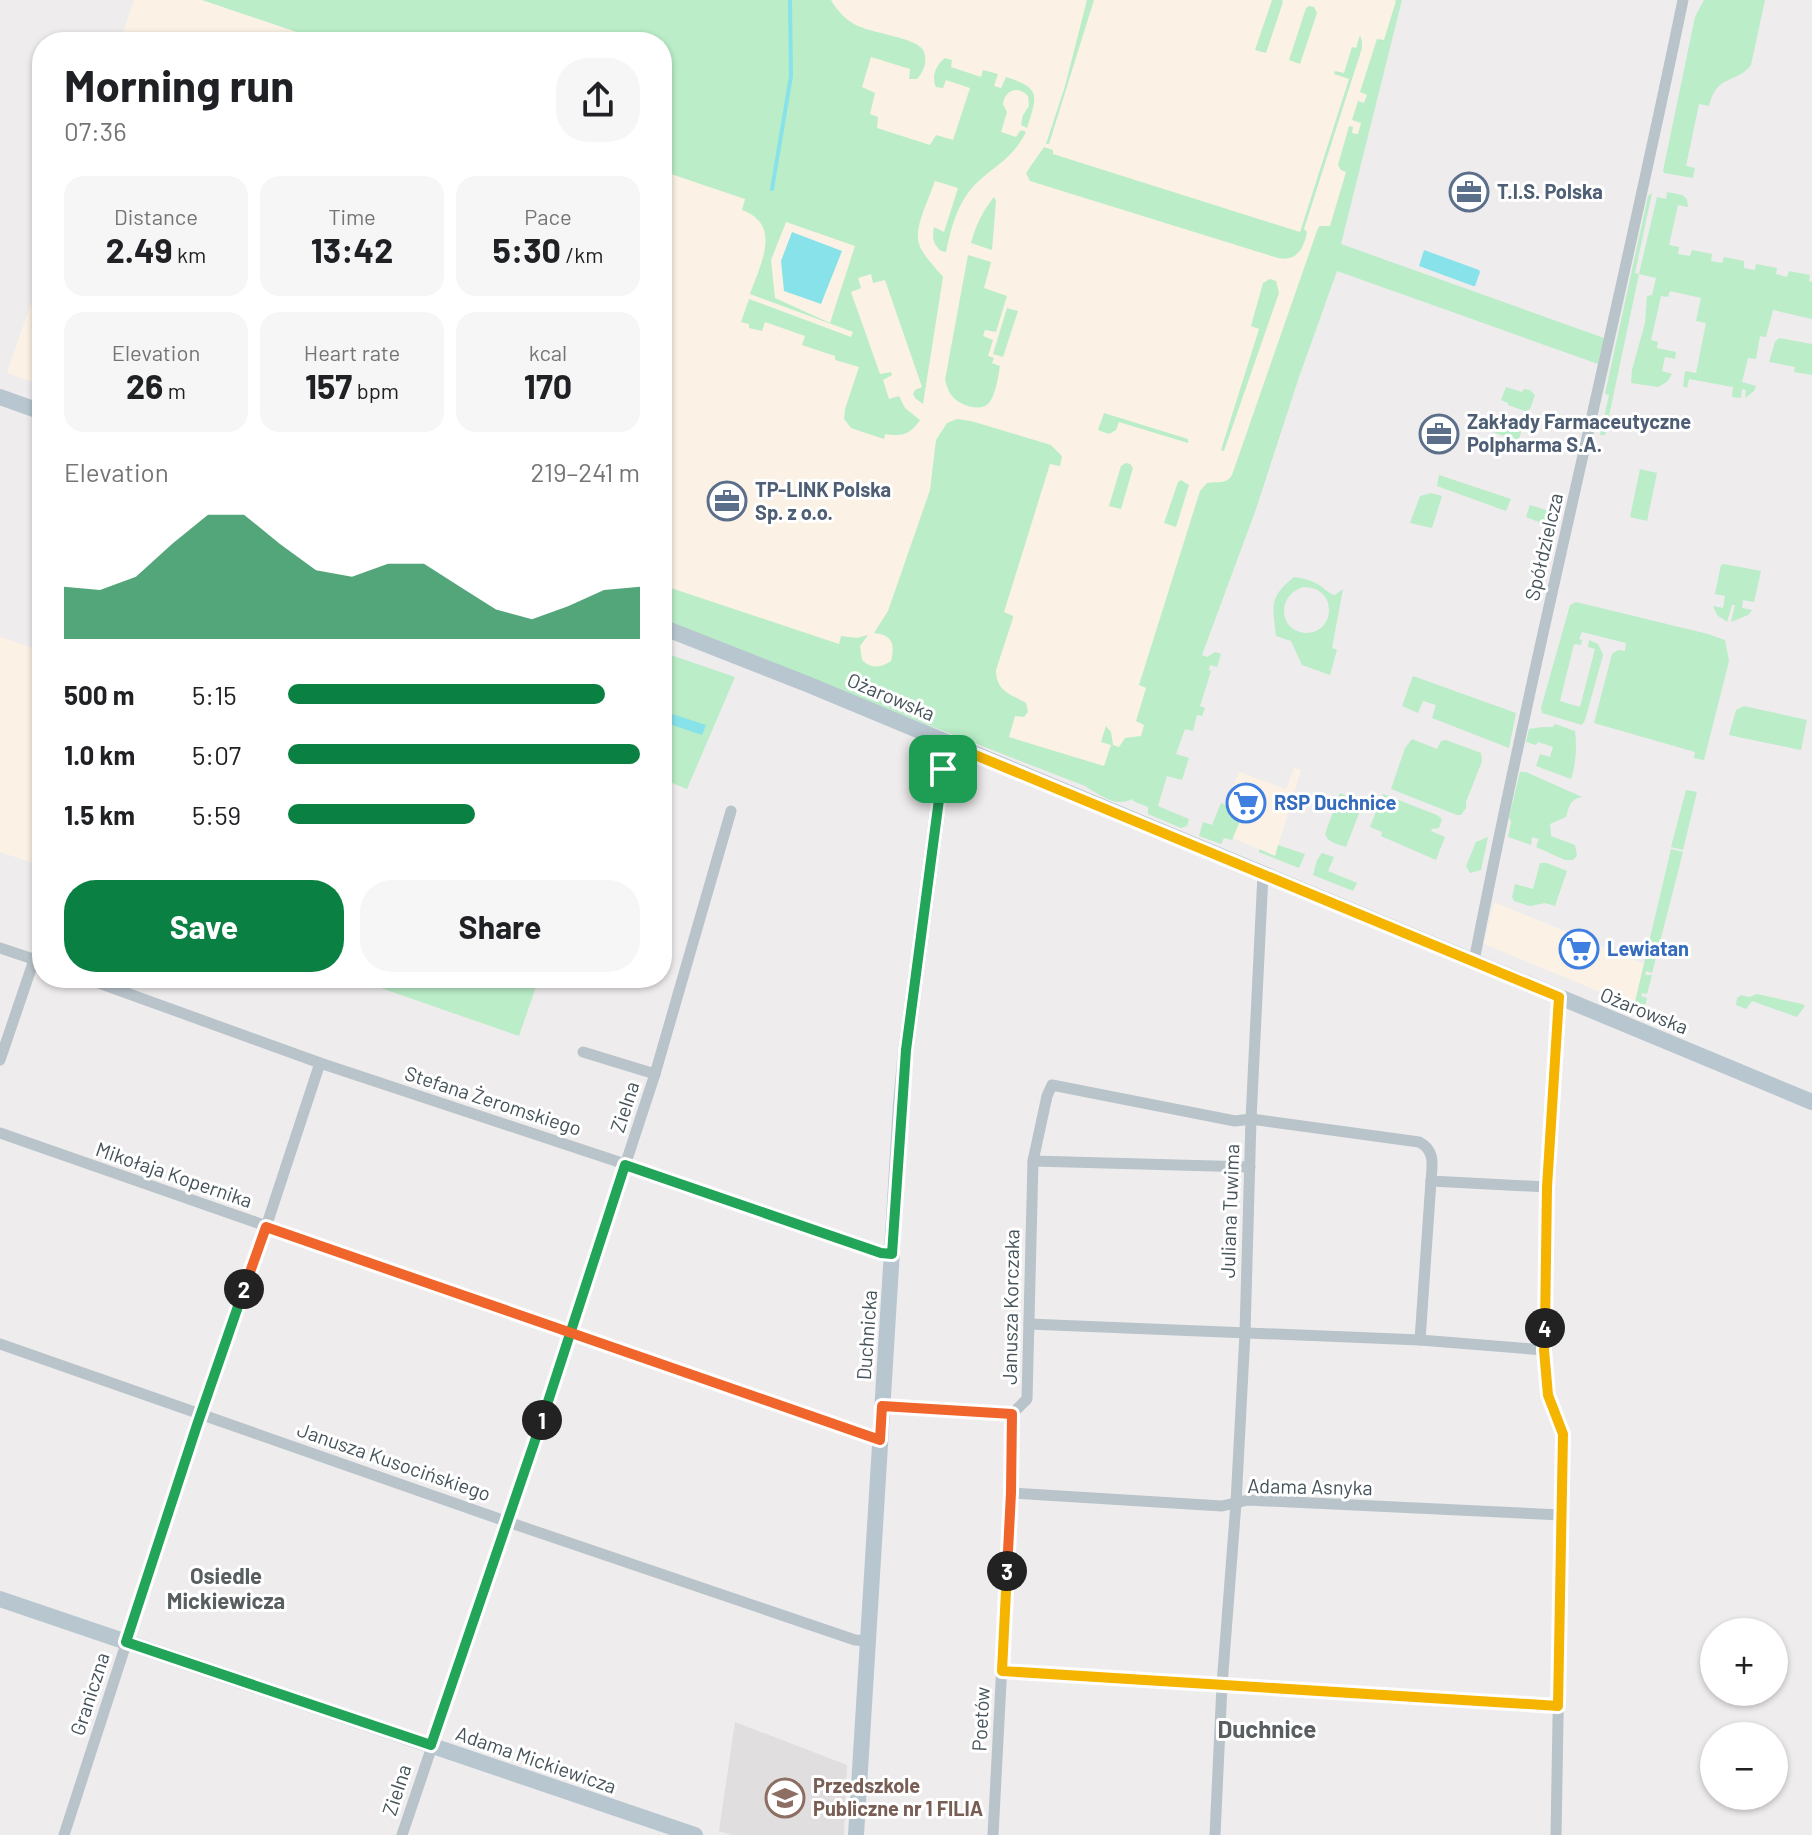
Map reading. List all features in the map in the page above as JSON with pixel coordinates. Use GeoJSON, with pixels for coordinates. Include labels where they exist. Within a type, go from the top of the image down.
{"type":"FeatureCollection","features":[{"type":"Feature","properties":{"kind":"street","name":"Spółdzielcza"},"geometry":{"type":"LineString","coordinates":[[1474,961],[1525,710],[1642,197],[1683,0]]}},
{"type":"Feature","properties":{"kind":"street"},"geometry":{"type":"LineString","coordinates":[[0,397],[32,408]]}},
{"type":"Feature","properties":{"kind":"street","name":"Ożarowska"},"geometry":{"type":"LineString","coordinates":[[672,631],[807,684],[1812,1102]]}},
{"type":"Feature","properties":{"kind":"street","name":"Duchnicka"},"geometry":{"type":"LineString","coordinates":[[856,1835],[906,1050],[943,769],[951,745]]}},
{"type":"Feature","properties":{"kind":"street","name":"Zielna"},"geometry":{"type":"LineString","coordinates":[[402,1835],[655,1074],[731,811]]}},
{"type":"Feature","properties":{"kind":"street","name":"Juliana Tuwima"},"geometry":{"type":"LineString","coordinates":[[1215,1835],[1245,1333],[1263,874]]}},
{"type":"Feature","properties":{"kind":"street"},"geometry":{"type":"LineString","coordinates":[[0,948],[32,959]]}},
{"type":"Feature","properties":{"kind":"street"},"geometry":{"type":"LineString","coordinates":[[0,1060],[32,977]]}},
{"type":"Feature","properties":{"kind":"street","name":"Stefana Żeromskiego"},"geometry":{"type":"LineString","coordinates":[[113,988],[320,1063],[881,1253],[892,1254]]}},
{"type":"Feature","properties":{"kind":"street"},"geometry":{"type":"LineString","coordinates":[[1556,1835],[1563,1434],[1548,1395],[1544,1350],[1547,1187],[1559,997]]}},
{"type":"Feature","properties":{"kind":"street","name":"Zielna"},"geometry":{"type":"LineString","coordinates":[[583,1052],[655,1074]]}},
{"type":"Feature","properties":{"kind":"street","name":"Graniczna"},"geometry":{"type":"LineString","coordinates":[[64,1835],[201,1413],[320,1063]]}},
{"type":"Feature","properties":{"kind":"street","name":"Janusza Korczaka"},"geometry":{"type":"LineString","coordinates":[[882,1406],[1012,1414],[1027,1399],[1033,1161],[1052,1085],[1235,1121],[1251,1119]]}},
{"type":"Feature","properties":{"kind":"street"},"geometry":{"type":"LineString","coordinates":[[1251,1119],[1419,1142],[1431,1151],[1433,1159],[1420,1340]]}},
{"type":"Feature","properties":{"kind":"street","name":"Mikołaja Kopernika"},"geometry":{"type":"LineString","coordinates":[[0,1133],[880,1440]]}},
{"type":"Feature","properties":{"kind":"street"},"geometry":{"type":"LineString","coordinates":[[1033,1161],[1250,1167]]}},
{"type":"Feature","properties":{"kind":"street"},"geometry":{"type":"LineString","coordinates":[[1431,1181],[1547,1187]]}},
{"type":"Feature","properties":{"kind":"street"},"geometry":{"type":"LineString","coordinates":[[1029,1324],[1420,1340],[1544,1350]]}},
{"type":"Feature","properties":{"kind":"street","name":"Janusza Kusocińskiego"},"geometry":{"type":"LineString","coordinates":[[0,1344],[508,1522],[855,1640],[868,1641]]}},
{"type":"Feature","properties":{"kind":"street","name":"Poetów"},"geometry":{"type":"LineString","coordinates":[[993,1835],[1011,1493],[1012,1414]]}},
{"type":"Feature","properties":{"kind":"street","name":"Adama Asnyka"},"geometry":{"type":"LineString","coordinates":[[1011,1493],[1222,1506],[1248,1500],[1561,1515]]}},
{"type":"Feature","properties":{"kind":"street","name":"Adama Mickiewicza"},"geometry":{"type":"LineString","coordinates":[[0,1599],[695,1835]]}},
{"type":"Feature","properties":{"kind":"street"},"geometry":{"type":"LineString","coordinates":[[1002,1671],[1558,1706]]}},
{"type":"Feature","properties":{"kind":"shaded area"},"geometry":{"type":"Polygon","coordinates":[[[134,0],[202,0],[296,32],[123,32],[134,0]]]}},
{"type":"Feature","properties":{"kind":"shaded area"},"geometry":{"type":"Polygon","coordinates":[[[800,0],[1402,0],[1379,89],[1135,795],[672,607],[672,145],[800,0]]]}},
{"type":"Feature","properties":{"kind":"shaded area"},"geometry":{"type":"Polygon","coordinates":[[[32,301],[32,382],[7,373],[32,301]]]}},
{"type":"Feature","properties":{"kind":"shaded area"},"geometry":{"type":"Polygon","coordinates":[[[0,637],[32,648],[32,863],[0,852],[0,637]]]}},
{"type":"Feature","properties":{"kind":"shaded area"},"geometry":{"type":"Polygon","coordinates":[[[1294,768],[1301,770],[1275,856],[1214,830],[1239,772],[1286,789],[1294,768]]]}},
{"type":"Feature","properties":{"kind":"shaded area"},"geometry":{"type":"Polygon","coordinates":[[[1494,902],[1644,964],[1634,1006],[1484,944],[1494,902]]]}},
{"type":"Feature","properties":{"kind":"shaded area","name":"Przedszkole Publiczne nr 1 FILIA"},"geometry":{"type":"Polygon","coordinates":[[[735,1722],[847,1765],[844,1835],[732,1835],[719,1831],[735,1722]]]}},
{"type":"Feature","properties":{"kind":"green space"},"geometry":{"type":"Polygon","coordinates":[[[202,0],[831,0],[854,24],[914,43],[924,53],[924,67],[917,79],[909,79],[910,69],[871,57],[862,87],[875,93],[870,114],[878,117],[877,128],[930,145],[936,135],[953,140],[970,88],[946,80],[943,88],[936,87],[935,71],[945,58],[952,60],[951,67],[981,77],[983,70],[998,74],[994,86],[1001,88],[1006,77],[1026,85],[1034,95],[1027,128],[1021,125],[1029,106],[1028,96],[1016,90],[1006,95],[1003,104],[1007,112],[1001,132],[1016,137],[1021,130],[1026,132],[1012,153],[974,185],[962,202],[946,252],[935,243],[934,227],[944,232],[958,188],[935,181],[924,210],[919,226],[919,244],[943,277],[923,404],[913,394],[922,387],[885,280],[873,283],[871,274],[858,278],[861,288],[851,292],[880,374],[891,372],[892,375],[883,380],[889,399],[899,396],[905,408],[920,420],[913,429],[901,435],[885,434],[884,439],[851,428],[844,419],[859,367],[802,345],[805,336],[765,322],[762,331],[741,322],[749,299],[851,337],[853,332],[750,294],[763,259],[765,236],[762,225],[755,217],[742,210],[745,199],[672,174],[672,32],[296,32],[202,0]],[[786,222],[771,260],[775,298],[830,323],[855,246],[786,222]]]}},
{"type":"Feature","properties":{"kind":"green space"},"geometry":{"type":"Polygon","coordinates":[[[1087,0],[1094,0],[1049,144],[1046,144],[1065,86],[1087,0]]]}},
{"type":"Feature","properties":{"kind":"green space"},"geometry":{"type":"Polygon","coordinates":[[[1272,0],[1283,2],[1266,53],[1255,50],[1272,0]]]}},
{"type":"Feature","properties":{"kind":"green space"},"geometry":{"type":"Polygon","coordinates":[[[1402,0],[1341,244],[1604,338],[1598,364],[1337,271],[1256,509],[1202,655],[1221,654],[1217,667],[1210,665],[1200,706],[1205,708],[1202,716],[1197,715],[1193,731],[1185,729],[1176,754],[1189,758],[1182,780],[1167,776],[1158,806],[1189,819],[1187,826],[1181,828],[1148,814],[1148,807],[1132,799],[1120,802],[1108,799],[1085,786],[672,627],[672,588],[839,644],[841,636],[857,638],[868,635],[860,646],[862,660],[876,666],[891,661],[891,641],[874,633],[888,611],[930,490],[936,440],[947,423],[957,419],[971,421],[1051,445],[1062,456],[1060,466],[1050,464],[1004,612],[1013,618],[996,670],[998,683],[1005,691],[1026,703],[1028,712],[1024,717],[1015,716],[1009,737],[1104,766],[1111,745],[1101,742],[1106,726],[1111,732],[1113,745],[1119,747],[1125,738],[1141,736],[1144,725],[1136,721],[1146,688],[1139,685],[1200,491],[1207,483],[1224,481],[1232,475],[1318,228],[1330,226],[1346,172],[1338,165],[1349,126],[1353,127],[1352,133],[1358,134],[1361,123],[1352,120],[1358,101],[1364,103],[1367,95],[1360,92],[1377,39],[1384,40],[1396,1],[1402,0]]]}},
{"type":"Feature","properties":{"kind":"green space"},"geometry":{"type":"Polygon","coordinates":[[[1704,0],[1765,0],[1751,65],[1717,88],[1709,106],[1699,104],[1686,166],[1695,168],[1693,178],[1663,171],[1695,17],[1704,0]]]}},
{"type":"Feature","properties":{"kind":"green space"},"geometry":{"type":"Polygon","coordinates":[[[1309,6],[1314,7],[1317,13],[1300,64],[1289,60],[1309,6]]]}},
{"type":"Feature","properties":{"kind":"green space"},"geometry":{"type":"Polygon","coordinates":[[[1360,35],[1362,48],[1304,229],[1306,238],[1295,256],[1278,258],[1030,181],[1026,173],[1044,147],[1053,150],[1053,154],[1300,232],[1349,79],[1334,74],[1335,71],[1344,73],[1352,47],[1356,48],[1360,35]]]}},
{"type":"Feature","properties":{"kind":"green space"},"geometry":{"type":"Polygon","coordinates":[[[1667,192],[1682,195],[1687,199],[1688,207],[1678,205],[1669,245],[1679,247],[1678,254],[1690,256],[1692,250],[1712,254],[1711,261],[1722,263],[1724,257],[1744,261],[1744,268],[1755,270],[1756,264],[1777,268],[1776,274],[1787,277],[1789,271],[1810,275],[1812,319],[1773,310],[1766,337],[1760,336],[1756,359],[1748,358],[1742,382],[1756,386],[1754,391],[1745,398],[1746,390],[1742,389],[1741,398],[1732,397],[1733,387],[1689,379],[1687,388],[1683,386],[1685,371],[1696,373],[1706,323],[1696,321],[1701,298],[1670,291],[1668,297],[1661,296],[1651,340],[1658,342],[1657,348],[1676,352],[1675,359],[1665,357],[1662,371],[1672,374],[1667,382],[1658,387],[1631,383],[1645,323],[1647,296],[1652,295],[1656,278],[1639,274],[1657,197],[1666,199],[1667,192]]]}},
{"type":"Feature","properties":{"kind":"green space"},"geometry":{"type":"Polygon","coordinates":[[[1652,193],[1635,273],[1639,274],[1605,435],[1600,435],[1609,395],[1605,394],[1648,196],[1652,193]]]}},
{"type":"Feature","properties":{"kind":"green space"},"geometry":{"type":"Polygon","coordinates":[[[994,197],[992,250],[971,243],[980,219],[994,197]]]}},
{"type":"Feature","properties":{"kind":"green space"},"geometry":{"type":"Polygon","coordinates":[[[968,255],[991,262],[984,288],[1007,296],[996,332],[985,330],[983,336],[993,340],[988,356],[994,358],[992,363],[1000,366],[995,390],[986,406],[977,407],[957,401],[949,392],[945,380],[968,255]]]}},
{"type":"Feature","properties":{"kind":"green space"},"geometry":{"type":"Polygon","coordinates":[[[1270,279],[1276,281],[1279,293],[1224,451],[1221,450],[1259,329],[1251,326],[1263,283],[1270,279]]]}},
{"type":"Feature","properties":{"kind":"green space"},"geometry":{"type":"Polygon","coordinates":[[[1007,308],[1018,311],[1003,357],[993,354],[1007,308]]]}},
{"type":"Feature","properties":{"kind":"green space"},"geometry":{"type":"Polygon","coordinates":[[[1779,338],[1812,344],[1812,375],[1794,372],[1795,367],[1769,362],[1779,338]]]}},
{"type":"Feature","properties":{"kind":"green space"},"geometry":{"type":"Polygon","coordinates":[[[1506,387],[1522,392],[1524,389],[1530,390],[1535,395],[1530,409],[1525,411],[1501,400],[1506,387]]]}},
{"type":"Feature","properties":{"kind":"green space"},"geometry":{"type":"Polygon","coordinates":[[[1104,413],[1188,439],[1188,443],[1119,422],[1116,430],[1109,434],[1098,430],[1104,413]]]}},
{"type":"Feature","properties":{"kind":"green space"},"geometry":{"type":"Polygon","coordinates":[[[1495,416],[1505,417],[1523,426],[1519,439],[1490,431],[1495,416]]]}},
{"type":"Feature","properties":{"kind":"green space"},"geometry":{"type":"Polygon","coordinates":[[[1126,463],[1133,468],[1121,509],[1109,506],[1121,466],[1126,463]]]}},
{"type":"Feature","properties":{"kind":"green space"},"geometry":{"type":"Polygon","coordinates":[[[1640,469],[1657,473],[1647,521],[1630,517],[1640,469]]]}},
{"type":"Feature","properties":{"kind":"green space"},"geometry":{"type":"Polygon","coordinates":[[[1439,475],[1511,499],[1506,511],[1437,486],[1439,475]]]}},
{"type":"Feature","properties":{"kind":"green space"},"geometry":{"type":"Polygon","coordinates":[[[1181,480],[1189,485],[1176,527],[1164,523],[1181,480]]]}},
{"type":"Feature","properties":{"kind":"green space"},"geometry":{"type":"Polygon","coordinates":[[[1431,493],[1442,496],[1432,528],[1410,523],[1420,496],[1431,493]]]}},
{"type":"Feature","properties":{"kind":"green space"},"geometry":{"type":"Polygon","coordinates":[[[1530,505],[1559,514],[1557,529],[1526,517],[1530,505]]]}},
{"type":"Feature","properties":{"kind":"green space"},"geometry":{"type":"Polygon","coordinates":[[[1721,565],[1761,571],[1754,602],[1743,600],[1742,608],[1752,610],[1731,622],[1735,605],[1732,605],[1727,622],[1717,615],[1713,606],[1723,608],[1725,596],[1715,594],[1721,565]]]}},
{"type":"Feature","properties":{"kind":"green space"},"geometry":{"type":"Polygon","coordinates":[[[1294,577],[1313,582],[1335,595],[1343,589],[1332,648],[1337,650],[1330,675],[1302,665],[1291,641],[1276,636],[1274,603],[1280,591],[1294,577]],[[1304,587],[1295,591],[1285,604],[1286,620],[1297,631],[1316,631],[1328,618],[1327,602],[1323,594],[1304,587]]]}},
{"type":"Feature","properties":{"kind":"green space"},"geometry":{"type":"Polygon","coordinates":[[[1576,602],[1725,640],[1729,661],[1704,760],[1694,758],[1695,752],[1594,723],[1612,654],[1618,650],[1625,651],[1626,643],[1582,632],[1579,639],[1582,640],[1581,645],[1574,644],[1560,701],[1580,707],[1595,649],[1588,647],[1589,640],[1598,644],[1603,655],[1585,720],[1582,725],[1542,713],[1570,605],[1576,602]]]}},
{"type":"Feature","properties":{"kind":"green space"},"geometry":{"type":"Polygon","coordinates":[[[672,655],[735,677],[687,789],[672,783],[672,655]]]}},
{"type":"Feature","properties":{"kind":"green space"},"geometry":{"type":"Polygon","coordinates":[[[1413,676],[1516,713],[1509,748],[1432,718],[1436,705],[1423,701],[1418,713],[1402,706],[1413,676]]]}},
{"type":"Feature","properties":{"kind":"green space"},"geometry":{"type":"Polygon","coordinates":[[[1744,706],[1807,720],[1801,750],[1729,735],[1736,710],[1744,706]]]}},
{"type":"Feature","properties":{"kind":"green space"},"geometry":{"type":"Polygon","coordinates":[[[1555,724],[1575,731],[1576,755],[1571,779],[1536,766],[1540,754],[1550,757],[1553,747],[1526,742],[1529,729],[1553,727],[1555,724]]]}},
{"type":"Feature","properties":{"kind":"green space"},"geometry":{"type":"Polygon","coordinates":[[[1412,739],[1437,749],[1441,741],[1446,740],[1481,753],[1482,761],[1461,815],[1391,789],[1405,748],[1412,739]]]}},
{"type":"Feature","properties":{"kind":"green space"},"geometry":{"type":"Polygon","coordinates":[[[1520,772],[1582,797],[1572,802],[1566,817],[1550,824],[1551,836],[1575,845],[1577,856],[1573,860],[1565,860],[1536,847],[1539,839],[1532,837],[1531,845],[1508,837],[1509,817],[1520,772]]]}},
{"type":"Feature","properties":{"kind":"green space"},"geometry":{"type":"Polygon","coordinates":[[[1686,790],[1697,792],[1683,850],[1671,847],[1686,790]]]}},
{"type":"Feature","properties":{"kind":"green space"},"geometry":{"type":"Polygon","coordinates":[[[1340,793],[1363,803],[1346,847],[1331,841],[1325,834],[1340,793]]]}},
{"type":"Feature","properties":{"kind":"green space"},"geometry":{"type":"Polygon","coordinates":[[[1383,794],[1442,819],[1439,828],[1431,831],[1445,837],[1436,860],[1381,836],[1382,832],[1370,827],[1383,794]]]}},
{"type":"Feature","properties":{"kind":"green space"},"geometry":{"type":"Polygon","coordinates":[[[1221,803],[1241,812],[1232,840],[1224,838],[1221,844],[1199,836],[1203,822],[1212,825],[1221,803]]]}},
{"type":"Feature","properties":{"kind":"green space"},"geometry":{"type":"Polygon","coordinates":[[[1488,837],[1481,870],[1470,873],[1466,866],[1476,842],[1488,837]]]}},
{"type":"Feature","properties":{"kind":"green space"},"geometry":{"type":"Polygon","coordinates":[[[1278,845],[1305,854],[1299,868],[1259,852],[1259,849],[1275,856],[1278,845]]]}},
{"type":"Feature","properties":{"kind":"green space"},"geometry":{"type":"Polygon","coordinates":[[[1671,849],[1683,852],[1652,973],[1646,971],[1645,975],[1652,975],[1647,994],[1642,993],[1641,996],[1647,998],[1644,1010],[1634,1006],[1671,849]]]}},
{"type":"Feature","properties":{"kind":"green space"},"geometry":{"type":"Polygon","coordinates":[[[1322,853],[1334,857],[1328,871],[1357,883],[1353,891],[1313,875],[1322,853]]]}},
{"type":"Feature","properties":{"kind":"green space"},"geometry":{"type":"Polygon","coordinates":[[[1540,863],[1567,871],[1555,906],[1545,903],[1530,906],[1514,901],[1515,884],[1533,889],[1540,863]]]}},
{"type":"Feature","properties":{"kind":"green space"},"geometry":{"type":"Polygon","coordinates":[[[381,988],[536,988],[519,1036],[381,988]]]}},
{"type":"Feature","properties":{"kind":"green space"},"geometry":{"type":"Polygon","coordinates":[[[1757,994],[1805,1006],[1797,1017],[1752,1001],[1746,1009],[1736,1005],[1741,995],[1749,997],[1757,994]]]}},
{"type":"Feature","properties":{"kind":"water"},"geometry":{"type":"Polygon","coordinates":[[[792,232],[842,251],[821,304],[784,291],[781,261],[792,232]]]}},
{"type":"Feature","properties":{"kind":"water"},"geometry":{"type":"Polygon","coordinates":[[[1424,250],[1479,270],[1475,286],[1419,266],[1424,250]]]}},
{"type":"Feature","properties":{"kind":"water"},"geometry":{"type":"Polygon","coordinates":[[[672,714],[706,725],[702,735],[672,725],[672,714]]]}},
{"type":"Feature","properties":{"kind":"waterway"},"geometry":{"type":"LineString","coordinates":[[772,189],[791,76],[790,0]]}},
{"type":"Feature","properties":{"kind":"place","name":"T.I.S. Polska"},"geometry":{"type":"Point","coordinates":[1469,192]}},
{"type":"Feature","properties":{"kind":"place","name":"Zakłady Farmaceutyczne Polpharma S.A."},"geometry":{"type":"Point","coordinates":[1439,434]}},
{"type":"Feature","properties":{"kind":"place","name":"TP-LINK Polska Sp. z o.o."},"geometry":{"type":"Point","coordinates":[727,501]}},
{"type":"Feature","properties":{"kind":"place","name":"RSP Duchnice"},"geometry":{"type":"Point","coordinates":[1246,803]}},
{"type":"Feature","properties":{"kind":"place","name":"Lewiatan"},"geometry":{"type":"Point","coordinates":[1579,949]}},
{"type":"Feature","properties":{"kind":"place","name":"Przedszkole Publiczne nr 1 FILIA"},"geometry":{"type":"Point","coordinates":[785,1798]}},
{"type":"Feature","properties":{"kind":"district","name":"Osiedle Mickiewicza"},"geometry":{"type":"Point","coordinates":[226,1588]}},
{"type":"Feature","properties":{"kind":"district","name":"Duchnice"},"geometry":{"type":"Point","coordinates":[1267,1730]}},
{"type":"Feature","properties":{"kind":"route"},"geometry":{"type":"LineString","coordinates":[[943,769],[906,1050],[892,1254],[881,1253],[625,1165],[577,1314],[570,1332],[508,1522],[431,1745],[126,1642],[266,1227],[570,1332],[880,1440],[882,1406],[1012,1414],[1002,1671],[1558,1706],[1563,1434],[1548,1395],[1544,1350],[1547,1187],[1559,997],[951,745],[943,769]]}}]}
